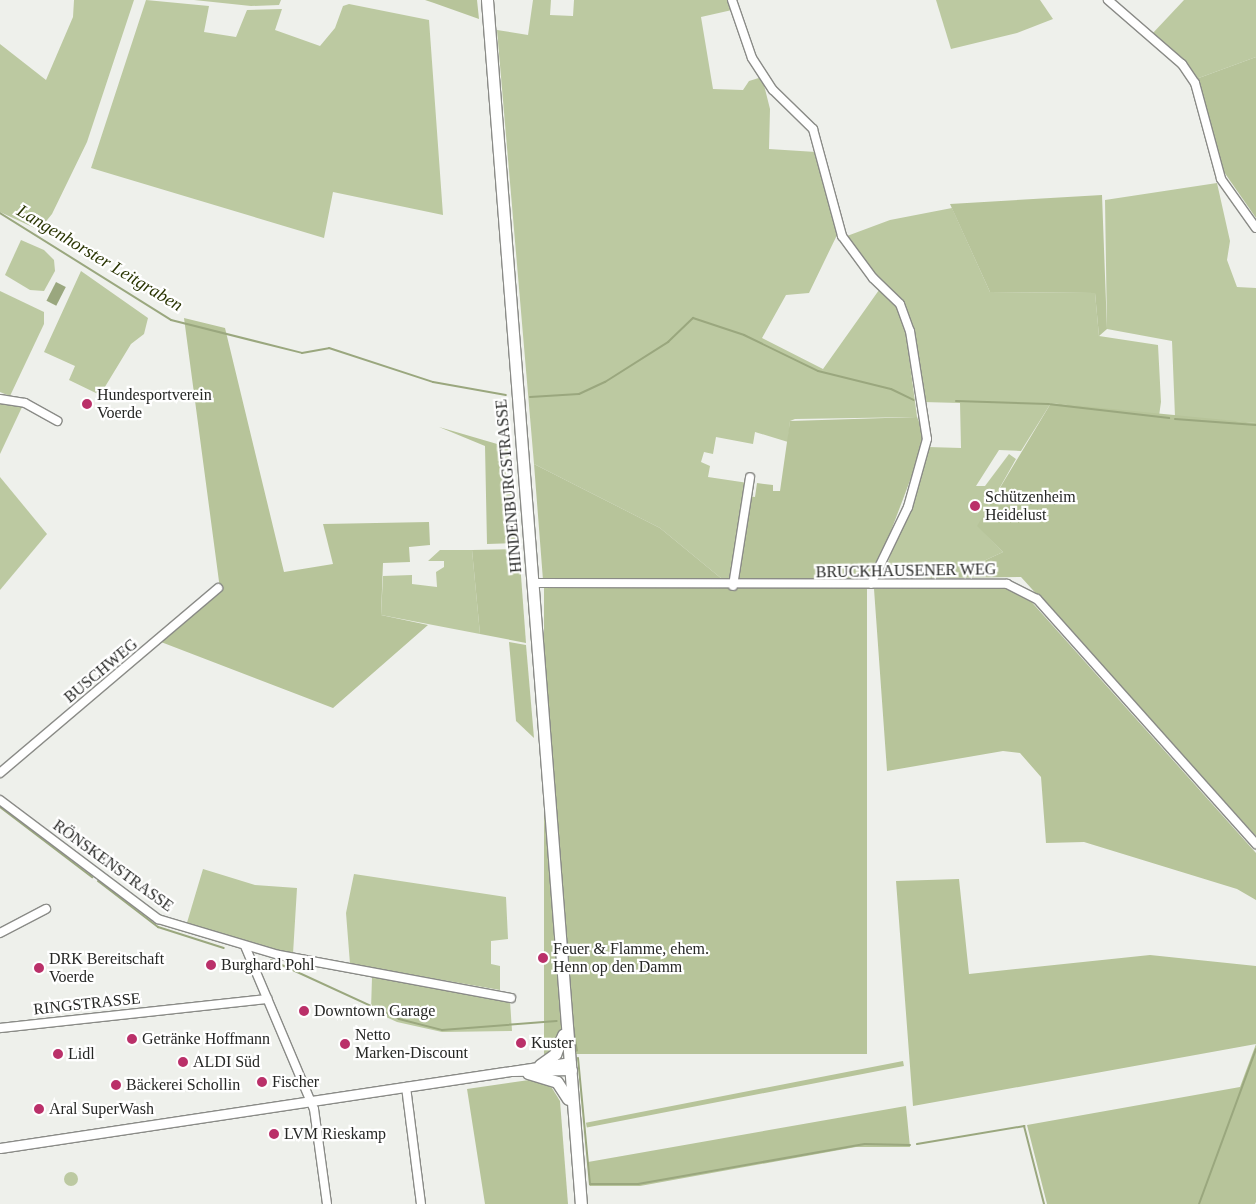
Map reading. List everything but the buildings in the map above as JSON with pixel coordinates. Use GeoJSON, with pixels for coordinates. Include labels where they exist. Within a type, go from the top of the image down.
{"type":"FeatureCollection","features":[{"type":"Feature","properties":{"kind":"main road","name":"HINDENBURGSTRASSE"},"geometry":{"type":"LineString","coordinates":[[487,0],[533,583],[568,1066],[581,1204]]}},
{"type":"Feature","properties":{"kind":"main road","name":"HINDENBURGSTRASSE"},"geometry":{"type":"LineString","coordinates":[[562,969],[563,1035],[568,1066],[568,1099],[578,1167]]}},
{"type":"Feature","properties":{"kind":"main road"},"geometry":{"type":"LineString","coordinates":[[540,1065],[555,1054],[563,1035]]}},
{"type":"Feature","properties":{"kind":"main road"},"geometry":{"type":"LineString","coordinates":[[528,1073],[557,1082],[568,1099]]}},
{"type":"Feature","properties":{"kind":"street"},"geometry":{"type":"LineString","coordinates":[[732,0],[752,58],[773,90],[813,129],[842,236],[873,278],[900,304],[910,331],[916,390],[927,439],[908,507],[871,584]]}},
{"type":"Feature","properties":{"kind":"street"},"geometry":{"type":"LineString","coordinates":[[1108,0],[1182,64],[1195,83],[1221,179],[1256,228]]}},
{"type":"Feature","properties":{"kind":"street"},"geometry":{"type":"LineString","coordinates":[[0,399],[25,403],[57,421]]}},
{"type":"Feature","properties":{"kind":"street"},"geometry":{"type":"LineString","coordinates":[[733,586],[750,477]]}},
{"type":"Feature","properties":{"kind":"street","name":"BRUCKHAUSENER WEG"},"geometry":{"type":"LineString","coordinates":[[533,583],[733,586],[1006,584],[1037,599],[1256,844]]}},
{"type":"Feature","properties":{"kind":"street","name":"BUSCHWEG"},"geometry":{"type":"LineString","coordinates":[[0,773],[218,588]]}},
{"type":"Feature","properties":{"kind":"street","name":"RÖNSKENSTRASSE"},"geometry":{"type":"LineString","coordinates":[[0,800],[158,919],[245,946],[511,998]]}},
{"type":"Feature","properties":{"kind":"street"},"geometry":{"type":"LineString","coordinates":[[0,933],[46,909]]}},
{"type":"Feature","properties":{"kind":"street"},"geometry":{"type":"LineString","coordinates":[[245,946],[309,1101],[327,1204]]}},
{"type":"Feature","properties":{"kind":"street","name":"RINGSTRASSE"},"geometry":{"type":"LineString","coordinates":[[0,1028],[267,999]]}},
{"type":"Feature","properties":{"kind":"street"},"geometry":{"type":"LineString","coordinates":[[0,1148],[511,1071],[540,1065],[568,1066]]}},
{"type":"Feature","properties":{"kind":"street"},"geometry":{"type":"LineString","coordinates":[[511,1071],[528,1073],[568,1066]]}},
{"type":"Feature","properties":{"kind":"street"},"geometry":{"type":"LineString","coordinates":[[406,1087],[421,1204]]}},
{"type":"Feature","properties":{"kind":"street"},"geometry":{"type":"LineString","coordinates":[[0,1144],[32,1142]]}},
{"type":"Feature","properties":{"kind":"shaded area"},"geometry":{"type":"Polygon","coordinates":[[[74,0],[134,0],[87,142],[52,214],[39,230],[0,212],[0,44],[46,80],[73,17],[74,0]]]}},
{"type":"Feature","properties":{"kind":"shaded area"},"geometry":{"type":"Polygon","coordinates":[[[146,0],[209,6],[204,32],[236,37],[247,10],[282,9],[275,30],[320,46],[335,28],[343,6],[349,4],[429,20],[443,215],[333,192],[324,238],[91,168],[146,0]]]}},
{"type":"Feature","properties":{"kind":"shaded area"},"geometry":{"type":"Polygon","coordinates":[[[194,0],[281,0],[279,5],[251,6],[194,0]]]}},
{"type":"Feature","properties":{"kind":"shaded area"},"geometry":{"type":"Polygon","coordinates":[[[425,0],[477,0],[479,19],[434,3],[425,0]]]}},
{"type":"Feature","properties":{"kind":"shaded area"},"geometry":{"type":"Polygon","coordinates":[[[533,0],[551,0],[550,15],[573,16],[574,0],[729,0],[732,10],[701,17],[713,89],[743,90],[749,81],[762,77],[770,109],[769,149],[816,152],[838,233],[809,293],[786,295],[762,338],[823,369],[879,290],[898,307],[906,333],[917,417],[795,419],[790,421],[788,442],[755,432],[753,444],[716,437],[713,454],[704,452],[701,462],[710,466],[708,477],[748,483],[730,579],[722,579],[660,528],[534,464],[497,30],[528,35],[533,0]]]}},
{"type":"Feature","properties":{"kind":"shaded area"},"geometry":{"type":"Polygon","coordinates":[[[936,0],[1040,0],[1053,19],[1017,33],[951,49],[936,0]]]}},
{"type":"Feature","properties":{"kind":"shaded area"},"geometry":{"type":"Polygon","coordinates":[[[1184,0],[1256,0],[1256,57],[1196,79],[1152,34],[1184,0]]]}},
{"type":"Feature","properties":{"kind":"shaded area"},"geometry":{"type":"Polygon","coordinates":[[[1256,57],[1256,218],[1224,172],[1196,79],[1256,57]]]}},
{"type":"Feature","properties":{"kind":"shaded area"},"geometry":{"type":"Polygon","coordinates":[[[1217,183],[1230,241],[1227,260],[1237,287],[1256,288],[1256,423],[1175,417],[1172,341],[1107,329],[1105,200],[1217,183]]]}},
{"type":"Feature","properties":{"kind":"shaded area"},"geometry":{"type":"Polygon","coordinates":[[[1102,195],[1107,329],[1099,336],[1095,293],[990,292],[950,204],[1102,195]]]}},
{"type":"Feature","properties":{"kind":"shaded area"},"geometry":{"type":"Polygon","coordinates":[[[952,208],[990,292],[1095,293],[1099,336],[1158,345],[1161,402],[1159,416],[1051,403],[1021,451],[999,450],[976,486],[985,486],[1009,454],[1016,459],[978,526],[1003,552],[947,578],[922,579],[931,565],[887,565],[928,447],[961,448],[960,403],[923,402],[919,398],[913,328],[906,307],[873,273],[847,236],[890,220],[952,208]]]}},
{"type":"Feature","properties":{"kind":"shaded area"},"geometry":{"type":"Polygon","coordinates":[[[21,240],[44,250],[54,260],[55,271],[44,291],[30,290],[5,275],[21,240]]]}},
{"type":"Feature","properties":{"kind":"shaded area"},"geometry":{"type":"Polygon","coordinates":[[[81,271],[148,318],[144,334],[131,344],[100,395],[69,380],[75,366],[44,352],[81,271]]]}},
{"type":"Feature","properties":{"kind":"shaded area"},"geometry":{"type":"Polygon","coordinates":[[[56,282],[66,287],[56,306],[46,301],[56,282]]]}},
{"type":"Feature","properties":{"kind":"shaded area"},"geometry":{"type":"Polygon","coordinates":[[[0,291],[44,312],[44,324],[10,396],[0,392],[0,291]]]}},
{"type":"Feature","properties":{"kind":"shaded area"},"geometry":{"type":"Polygon","coordinates":[[[184,318],[225,328],[284,572],[333,564],[323,524],[429,522],[430,545],[409,547],[410,562],[383,563],[381,615],[428,625],[333,708],[161,642],[220,589],[184,318]]]}},
{"type":"Feature","properties":{"kind":"shaded area"},"geometry":{"type":"Polygon","coordinates":[[[0,402],[23,405],[0,454],[0,402]]]}},
{"type":"Feature","properties":{"kind":"shaded area"},"geometry":{"type":"Polygon","coordinates":[[[1051,403],[1256,423],[1256,836],[1021,577],[947,578],[1003,552],[977,526],[1051,403]]]}},
{"type":"Feature","properties":{"kind":"shaded area"},"geometry":{"type":"Polygon","coordinates":[[[917,417],[923,431],[920,454],[877,568],[852,580],[743,585],[735,578],[748,496],[755,497],[757,483],[773,485],[773,491],[780,491],[790,421],[917,417]]]}},
{"type":"Feature","properties":{"kind":"shaded area"},"geometry":{"type":"Polygon","coordinates":[[[439,427],[511,448],[519,543],[487,544],[485,446],[439,427]]]}},
{"type":"Feature","properties":{"kind":"shaded area"},"geometry":{"type":"Polygon","coordinates":[[[534,464],[660,528],[722,579],[732,578],[731,584],[543,580],[534,464]]]}},
{"type":"Feature","properties":{"kind":"shaded area"},"geometry":{"type":"Polygon","coordinates":[[[0,477],[47,534],[0,590],[0,477]]]}},
{"type":"Feature","properties":{"kind":"shaded area"},"geometry":{"type":"Polygon","coordinates":[[[519,549],[526,643],[480,634],[472,550],[519,549]]]}},
{"type":"Feature","properties":{"kind":"shaded area"},"geometry":{"type":"Polygon","coordinates":[[[440,550],[472,550],[480,634],[381,615],[383,576],[412,575],[412,584],[437,587],[436,572],[444,567],[444,561],[428,561],[440,550]]]}},
{"type":"Feature","properties":{"kind":"shaded area"},"geometry":{"type":"Polygon","coordinates":[[[544,587],[867,587],[867,1054],[544,1054],[544,587]]]}},
{"type":"Feature","properties":{"kind":"shaded area"},"geometry":{"type":"Polygon","coordinates":[[[874,589],[1007,589],[1028,598],[1256,853],[1256,900],[1237,889],[1084,842],[1046,843],[1041,777],[1020,753],[1003,751],[887,771],[874,589]]]}},
{"type":"Feature","properties":{"kind":"shaded area"},"geometry":{"type":"Polygon","coordinates":[[[509,642],[526,645],[534,738],[516,721],[509,642]]]}},
{"type":"Feature","properties":{"kind":"shaded area"},"geometry":{"type":"Polygon","coordinates":[[[203,869],[255,885],[297,888],[293,954],[186,926],[203,869]]]}},
{"type":"Feature","properties":{"kind":"shaded area"},"geometry":{"type":"Polygon","coordinates":[[[354,874],[506,897],[508,939],[491,941],[491,964],[500,966],[500,990],[350,964],[346,913],[354,874]]]}},
{"type":"Feature","properties":{"kind":"shaded area"},"geometry":{"type":"Polygon","coordinates":[[[959,879],[969,974],[1150,955],[1256,966],[1256,1044],[913,1106],[896,881],[959,879]]]}},
{"type":"Feature","properties":{"kind":"shaded area"},"geometry":{"type":"Polygon","coordinates":[[[372,977],[510,1001],[512,1031],[442,1032],[397,1022],[371,1010],[372,977]]]}},
{"type":"Feature","properties":{"kind":"shaded area"},"geometry":{"type":"Polygon","coordinates":[[[1256,1044],[1255,1204],[1047,1204],[1027,1125],[1240,1087],[1256,1044]]]}},
{"type":"Feature","properties":{"kind":"shaded area"},"geometry":{"type":"Polygon","coordinates":[[[903,1061],[904,1066],[587,1128],[586,1123],[903,1061]]]}},
{"type":"Feature","properties":{"kind":"shaded area"},"geometry":{"type":"Polygon","coordinates":[[[536,1079],[552,1088],[560,1101],[568,1204],[485,1204],[467,1089],[536,1079]]]}},
{"type":"Feature","properties":{"kind":"shaded area"},"geometry":{"type":"Polygon","coordinates":[[[906,1106],[910,1147],[856,1147],[640,1186],[590,1186],[588,1162],[906,1106]]]}},
{"type":"Feature","properties":{"kind":"shaded area"},"geometry":{"type":"Polygon","coordinates":[[[71,1172],[76,1174],[78,1179],[76,1184],[71,1186],[66,1184],[64,1179],[66,1174],[71,1172]]]}},
{"type":"Feature","properties":{"kind":"waterway","name":"Langenhorster Leitgraben"},"geometry":{"type":"LineString","coordinates":[[0,213],[171,320],[302,353],[329,348],[433,382],[506,395]]}},
{"type":"Feature","properties":{"kind":"waterway","name":"Langenhorster Leitgraben"},"geometry":{"type":"LineString","coordinates":[[530,397],[579,394],[605,382],[668,342],[693,318],[744,335],[818,371],[891,389],[914,400]]}},
{"type":"Feature","properties":{"kind":"waterway","name":"Langenhorster Leitgraben"},"geometry":{"type":"LineString","coordinates":[[956,401],[1048,404],[1169,418]]}},
{"type":"Feature","properties":{"kind":"waterway","name":"Langenhorster Leitgraben"},"geometry":{"type":"LineString","coordinates":[[1175,419],[1256,425]]}},
{"type":"Feature","properties":{"kind":"waterway"},"geometry":{"type":"LineString","coordinates":[[0,807],[92,877]]}},
{"type":"Feature","properties":{"kind":"waterway"},"geometry":{"type":"LineString","coordinates":[[98,881],[158,927],[224,948]]}},
{"type":"Feature","properties":{"kind":"waterway"},"geometry":{"type":"LineString","coordinates":[[271,960],[399,1019],[442,1030],[557,1021]]}},
{"type":"Feature","properties":{"kind":"waterway"},"geometry":{"type":"LineString","coordinates":[[572,1020],[577,1051]]}},
{"type":"Feature","properties":{"kind":"waterway"},"geometry":{"type":"LineString","coordinates":[[1199,1204],[1256,1049]]}},
{"type":"Feature","properties":{"kind":"waterway"},"geometry":{"type":"LineString","coordinates":[[578,1058],[590,1184],[638,1184],[865,1144],[910,1145]]}},
{"type":"Feature","properties":{"kind":"waterway"},"geometry":{"type":"LineString","coordinates":[[917,1144],[1024,1126],[1044,1204]]}},
{"type":"Feature","properties":{"kind":"place","name":"Hundesportverein Voerde"},"geometry":{"type":"Point","coordinates":[87,404]}},
{"type":"Feature","properties":{"kind":"place","name":"Schützenheim Heidelust"},"geometry":{"type":"Point","coordinates":[975,506]}},
{"type":"Feature","properties":{"kind":"place","name":"Feuer & Flamme, ehem. Henn op den Damm"},"geometry":{"type":"Point","coordinates":[543,958]}},
{"type":"Feature","properties":{"kind":"place","name":"Burghard Pohl"},"geometry":{"type":"Point","coordinates":[211,965]}},
{"type":"Feature","properties":{"kind":"place","name":"DRK Bereitschaft Voerde"},"geometry":{"type":"Point","coordinates":[39,968]}},
{"type":"Feature","properties":{"kind":"place","name":"Downtown Garage"},"geometry":{"type":"Point","coordinates":[304,1011]}},
{"type":"Feature","properties":{"kind":"place","name":"Getränke Hoffmann"},"geometry":{"type":"Point","coordinates":[132,1039]}},
{"type":"Feature","properties":{"kind":"place","name":"Kuster"},"geometry":{"type":"Point","coordinates":[521,1043]}},
{"type":"Feature","properties":{"kind":"place","name":"Netto Marken-Discount"},"geometry":{"type":"Point","coordinates":[345,1044]}},
{"type":"Feature","properties":{"kind":"place","name":"Lidl"},"geometry":{"type":"Point","coordinates":[58,1054]}},
{"type":"Feature","properties":{"kind":"place","name":"ALDI Süd"},"geometry":{"type":"Point","coordinates":[183,1062]}},
{"type":"Feature","properties":{"kind":"place","name":"Fischer"},"geometry":{"type":"Point","coordinates":[262,1082]}},
{"type":"Feature","properties":{"kind":"place","name":"Bäckerei Schollin"},"geometry":{"type":"Point","coordinates":[116,1085]}},
{"type":"Feature","properties":{"kind":"place","name":"Aral SuperWash"},"geometry":{"type":"Point","coordinates":[39,1109]}},
{"type":"Feature","properties":{"kind":"place","name":"LVM Rieskamp"},"geometry":{"type":"Point","coordinates":[274,1134]}}]}
